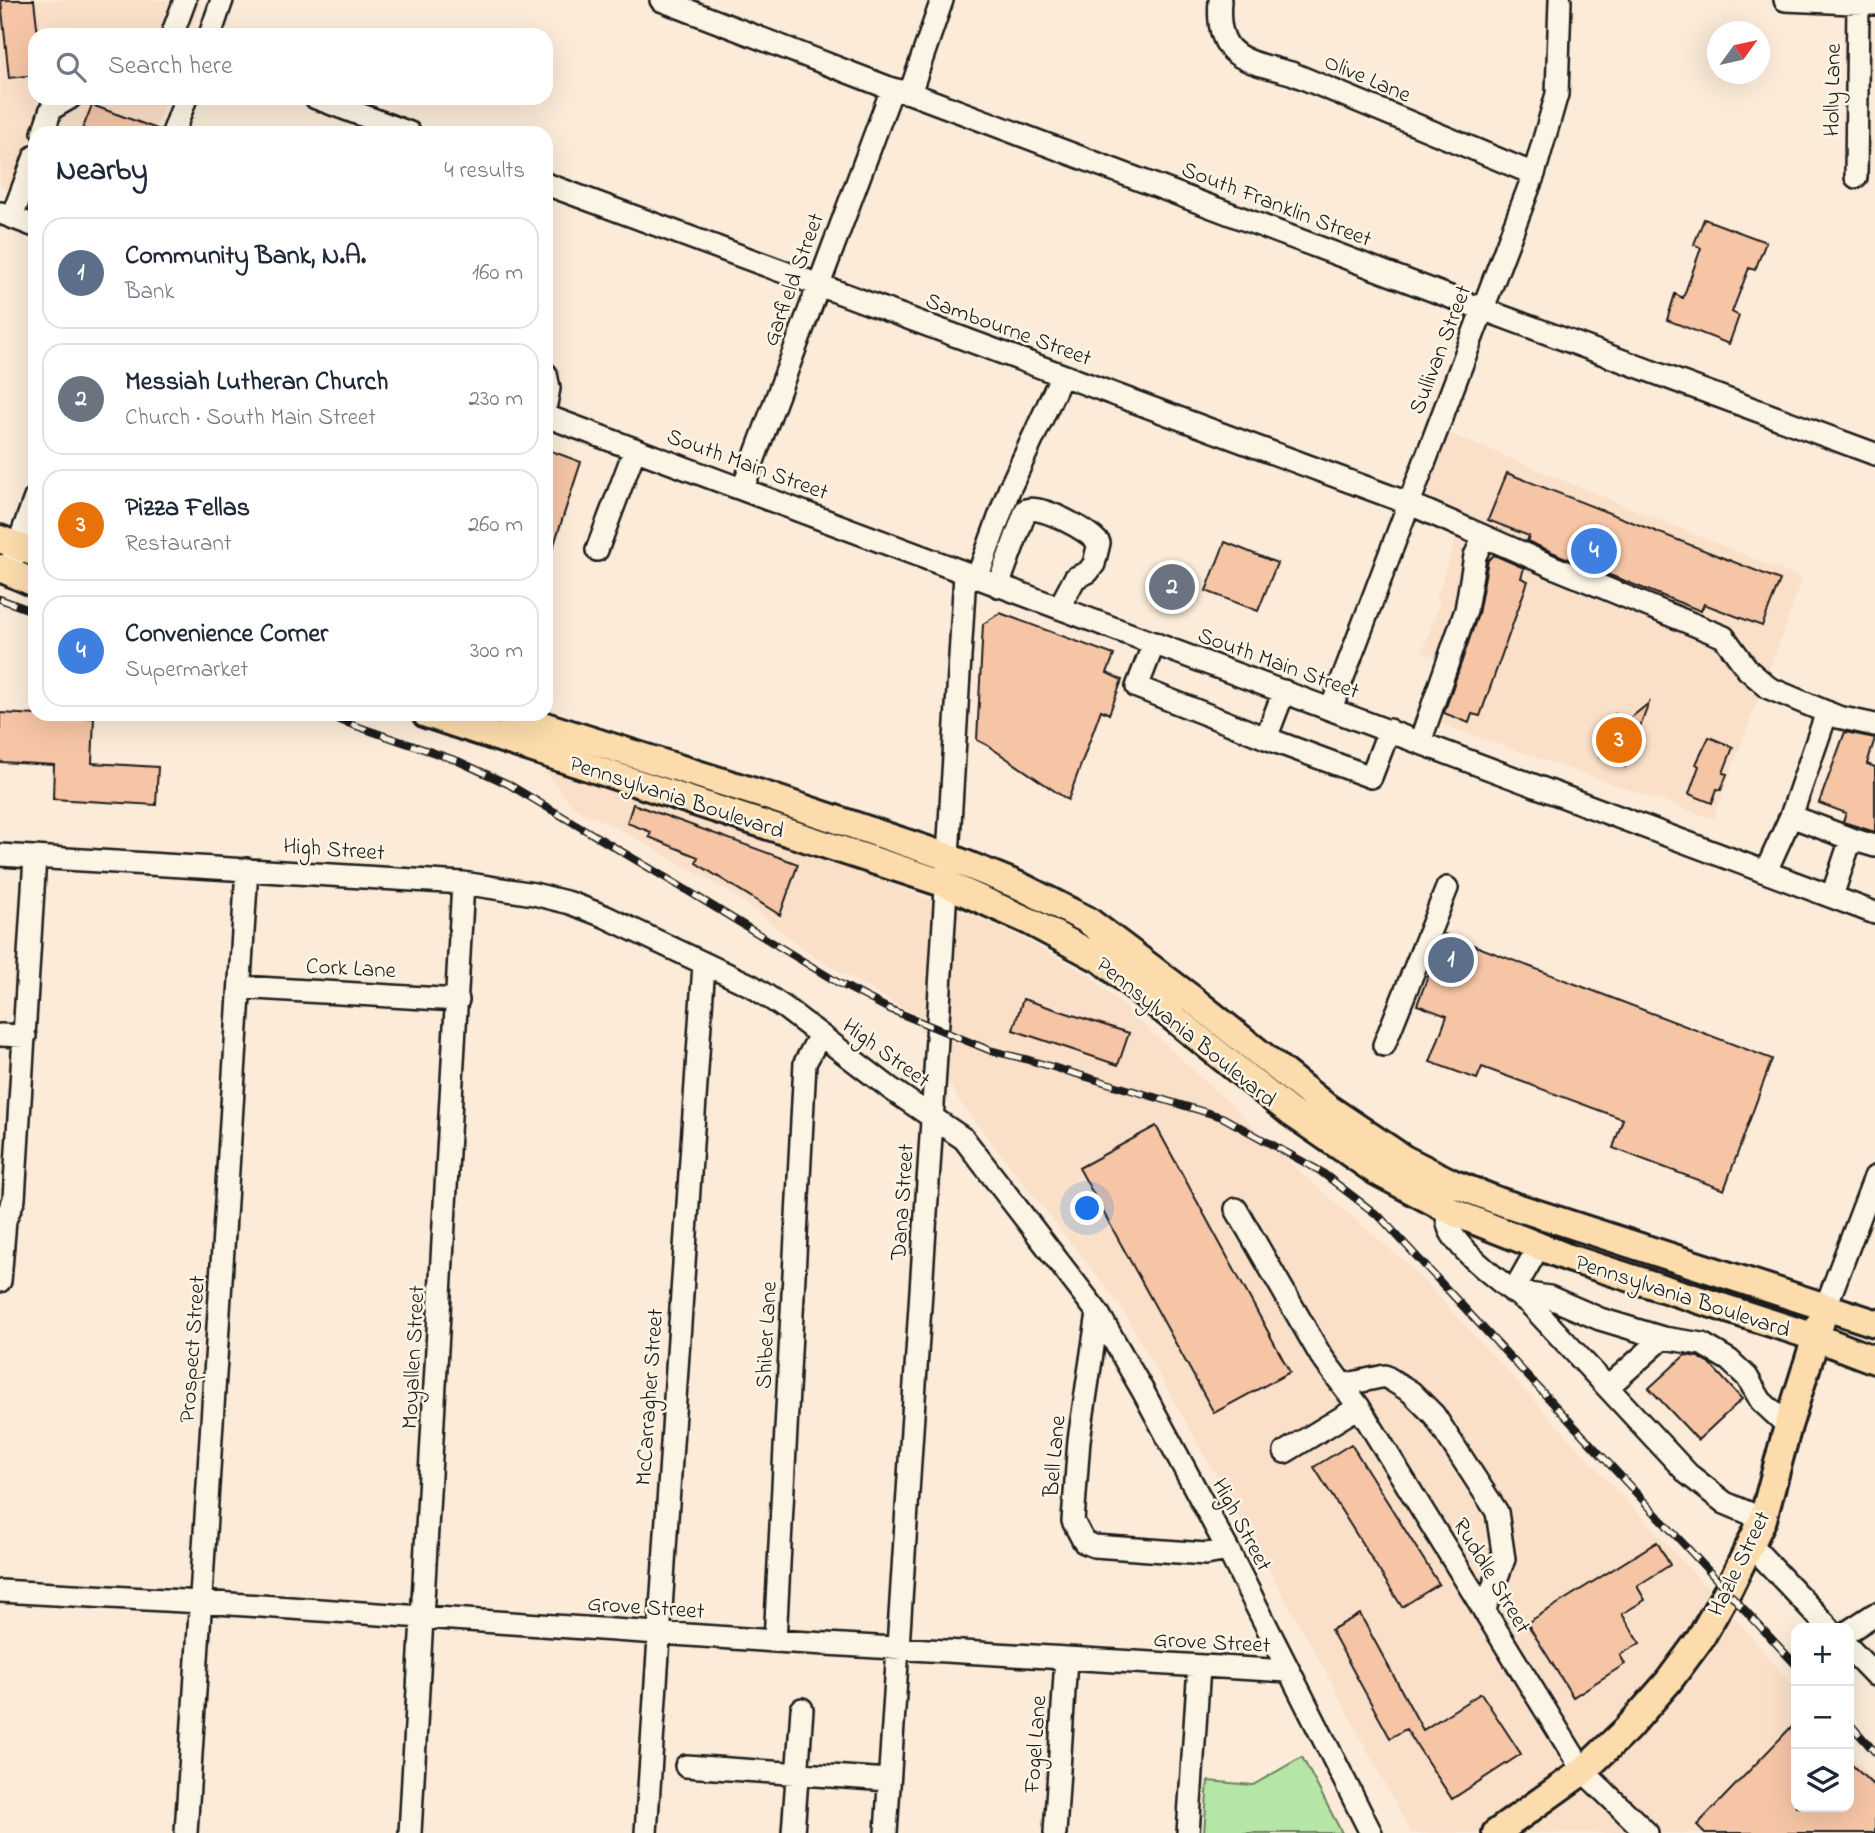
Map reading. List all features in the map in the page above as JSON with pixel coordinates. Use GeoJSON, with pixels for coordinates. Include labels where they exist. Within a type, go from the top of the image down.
{"type":"FeatureCollection","features":[{"type":"Feature","properties":{"kind":"main road"},"geometry":{"type":"LineString","coordinates":[[4,570],[28,580]]}},
{"type":"Feature","properties":{"kind":"main road","name":"Pennsylvania Boulevard"},"geometry":{"type":"LineString","coordinates":[[447,721],[946,884],[1029,921],[1102,960],[1290,1112],[1376,1171],[1446,1208],[1569,1258],[1815,1337],[1875,1360]]}},
{"type":"Feature","properties":{"kind":"main road","name":"Pennsylvania Boulevard"},"geometry":{"type":"LineString","coordinates":[[529,721],[767,796],[947,857],[1022,887],[1087,920],[1192,999],[1325,1106],[1404,1159],[1452,1183],[1501,1202],[1875,1323]]}},
{"type":"Feature","properties":{"kind":"main road","name":"Hazle Street"},"geometry":{"type":"LineString","coordinates":[[1496,1833],[1583,1771],[1627,1729],[1668,1682],[1700,1639],[1763,1519],[1788,1426],[1826,1306]]}},
{"type":"Feature","properties":{"kind":"street"},"geometry":{"type":"LineString","coordinates":[[175,28],[185,0]]}},
{"type":"Feature","properties":{"kind":"street"},"geometry":{"type":"LineString","coordinates":[[212,28],[222,0]]}},
{"type":"Feature","properties":{"kind":"street","name":"South Franklin Street"},"geometry":{"type":"LineString","coordinates":[[661,0],[1875,454]]}},
{"type":"Feature","properties":{"kind":"street","name":"Garfield Street"},"geometry":{"type":"LineString","coordinates":[[743,488],[817,285],[943,0]]}},
{"type":"Feature","properties":{"kind":"street","name":"Olive Lane"},"geometry":{"type":"LineString","coordinates":[[1220,0],[1218,20],[1223,41],[1235,53],[1251,62],[1291,73],[1534,174]]}},
{"type":"Feature","properties":{"kind":"street","name":"Sullivan Street"},"geometry":{"type":"LineString","coordinates":[[1331,709],[1534,174],[1557,93],[1560,0]]}},
{"type":"Feature","properties":{"kind":"street"},"geometry":{"type":"LineString","coordinates":[[1785,0],[1867,4]]}},
{"type":"Feature","properties":{"kind":"street","name":"Holly Lane"},"geometry":{"type":"LineString","coordinates":[[1856,177],[1867,4]]}},
{"type":"Feature","properties":{"kind":"street"},"geometry":{"type":"LineString","coordinates":[[45,126],[51,109],[58,105]]}},
{"type":"Feature","properties":{"kind":"street"},"geometry":{"type":"LineString","coordinates":[[176,126],[183,105]]}},
{"type":"Feature","properties":{"kind":"street"},"geometry":{"type":"LineString","coordinates":[[335,105],[391,126]]}},
{"type":"Feature","properties":{"kind":"street"},"geometry":{"type":"LineString","coordinates":[[28,170],[6,215],[28,223]]}},
{"type":"Feature","properties":{"kind":"street","name":"Sambourne Street"},"geometry":{"type":"LineString","coordinates":[[553,187],[1408,503],[1724,637],[1748,670],[1769,688],[1827,712],[1875,726]]}},
{"type":"Feature","properties":{"kind":"street","name":"Dana Street"},"geometry":{"type":"LineString","coordinates":[[886,1833],[934,1118],[947,857],[971,576],[1062,375]]}},
{"type":"Feature","properties":{"kind":"street","name":"South Main Street"},"geometry":{"type":"LineString","coordinates":[[553,419],[1875,912]]}},
{"type":"Feature","properties":{"kind":"street"},"geometry":{"type":"LineString","coordinates":[[597,550],[635,449]]}},
{"type":"Feature","properties":{"kind":"street"},"geometry":{"type":"LineString","coordinates":[[998,586],[1026,510],[1038,510],[1085,529],[1099,543],[1094,564],[1088,572],[1075,578],[1059,608]]}},
{"type":"Feature","properties":{"kind":"street"},"geometry":{"type":"LineString","coordinates":[[4,570],[28,517]]}},
{"type":"Feature","properties":{"kind":"street"},"geometry":{"type":"LineString","coordinates":[[1420,742],[1466,610],[1475,556],[1484,537]]}},
{"type":"Feature","properties":{"kind":"street"},"geometry":{"type":"LineString","coordinates":[[1154,643],[1138,687],[1371,777],[1389,730]]}},
{"type":"Feature","properties":{"kind":"street"},"geometry":{"type":"LineString","coordinates":[[1266,738],[1284,691]]}},
{"type":"Feature","properties":{"kind":"street"},"geometry":{"type":"LineString","coordinates":[[1766,871],[1791,816],[1827,712]]}},
{"type":"Feature","properties":{"kind":"street"},"geometry":{"type":"LineString","coordinates":[[1791,816],[1875,846]]}},
{"type":"Feature","properties":{"kind":"street"},"geometry":{"type":"LineString","coordinates":[[1832,896],[1851,839]]}},
{"type":"Feature","properties":{"kind":"street","name":"High Street"},"geometry":{"type":"LineString","coordinates":[[0,855],[463,883],[534,894],[570,903],[604,916],[751,986],[820,1035],[891,1089],[964,1139],[1098,1313],[1228,1550],[1371,1833]]}},
{"type":"Feature","properties":{"kind":"street"},"geometry":{"type":"LineString","coordinates":[[0,1281],[2,1219],[14,1199],[35,857]]}},
{"type":"Feature","properties":{"kind":"street","name":"Prospect Street"},"geometry":{"type":"LineString","coordinates":[[186,1833],[247,869]]}},
{"type":"Feature","properties":{"kind":"street","name":"Moyallen Street"},"geometry":{"type":"LineString","coordinates":[[410,1833],[463,883]]}},
{"type":"Feature","properties":{"kind":"street"},"geometry":{"type":"LineString","coordinates":[[1384,1045],[1447,888]]}},
{"type":"Feature","properties":{"kind":"street","name":"McCarragher Street"},"geometry":{"type":"LineString","coordinates":[[646,1833],[704,964]]}},
{"type":"Feature","properties":{"kind":"street","name":"Cork Lane"},"geometry":{"type":"LineString","coordinates":[[240,987],[458,1000]]}},
{"type":"Feature","properties":{"kind":"street"},"geometry":{"type":"LineString","coordinates":[[0,1035],[25,1036]]}},
{"type":"Feature","properties":{"kind":"street","name":"Shiber Lane"},"geometry":{"type":"LineString","coordinates":[[775,1641],[805,1063],[820,1035]]}},
{"type":"Feature","properties":{"kind":"street","name":"Hazle Street"},"geometry":{"type":"LineString","coordinates":[[1826,1306],[1865,1231],[1875,1177]]}},
{"type":"Feature","properties":{"kind":"street"},"geometry":{"type":"LineString","coordinates":[[1446,1208],[1448,1227],[1458,1243],[1529,1303],[1688,1474],[1725,1503],[1763,1519]]}},
{"type":"Feature","properties":{"kind":"street","name":"Ruddle Street"},"geometry":{"type":"LineString","coordinates":[[1236,1209],[1321,1356],[1359,1407],[1583,1771],[1647,1833]]}},
{"type":"Feature","properties":{"kind":"street"},"geometry":{"type":"LineString","coordinates":[[1513,1292],[1539,1246]]}},
{"type":"Feature","properties":{"kind":"street"},"geometry":{"type":"LineString","coordinates":[[1513,1292],[1549,1297],[1600,1319],[1663,1338],[1702,1344],[1729,1360],[1747,1377],[1761,1401],[1788,1426]]}},
{"type":"Feature","properties":{"kind":"street","name":"Bell Lane"},"geometry":{"type":"LineString","coordinates":[[1098,1313],[1079,1440],[1073,1521],[1084,1542],[1094,1546],[1206,1553],[1228,1550]]}},
{"type":"Feature","properties":{"kind":"street"},"geometry":{"type":"LineString","coordinates":[[1609,1386],[1663,1338]]}},
{"type":"Feature","properties":{"kind":"street"},"geometry":{"type":"LineString","coordinates":[[1343,1385],[1385,1376],[1411,1392],[1434,1415],[1497,1511],[1504,1559],[1485,1611]]}},
{"type":"Feature","properties":{"kind":"street"},"geometry":{"type":"LineString","coordinates":[[1285,1452],[1359,1407]]}},
{"type":"Feature","properties":{"kind":"street"},"geometry":{"type":"LineString","coordinates":[[1750,1544],[1824,1623]]}},
{"type":"Feature","properties":{"kind":"street","name":"Grove Street"},"geometry":{"type":"LineString","coordinates":[[0,1591],[1288,1671]]}},
{"type":"Feature","properties":{"kind":"street"},"geometry":{"type":"LineString","coordinates":[[1854,1628],[1875,1614]]}},
{"type":"Feature","properties":{"kind":"street"},"geometry":{"type":"LineString","coordinates":[[1854,1653],[1875,1675]]}},
{"type":"Feature","properties":{"kind":"street","name":"Fogel Lane"},"geometry":{"type":"LineString","coordinates":[[1055,1833],[1066,1658]]}},
{"type":"Feature","properties":{"kind":"street"},"geometry":{"type":"LineString","coordinates":[[1188,1833],[1199,1666]]}},
{"type":"Feature","properties":{"kind":"street"},"geometry":{"type":"LineString","coordinates":[[793,1833],[802,1709]]}},
{"type":"Feature","properties":{"kind":"street"},"geometry":{"type":"LineString","coordinates":[[686,1766],[889,1780]]}},
{"type":"Feature","properties":{"kind":"shaded area"},"geometry":{"type":"Polygon","coordinates":[[[0,0],[201,0],[191,28],[28,28],[28,105],[164,105],[156,126],[28,126],[28,196],[0,186],[0,0]]]}},
{"type":"Feature","properties":{"kind":"shaded area"},"geometry":{"type":"Polygon","coordinates":[[[1448,433],[1803,579],[1713,819],[1421,717],[1443,659],[1422,652],[1440,604],[1436,599],[1457,536],[1418,522],[1448,433]]]}},
{"type":"Feature","properties":{"kind":"shaded area"},"geometry":{"type":"Polygon","coordinates":[[[544,769],[874,877],[1001,927],[1088,974],[1240,1113],[1302,1174],[1412,1268],[1743,1627],[1791,1684],[1791,1812],[1854,1812],[1854,1758],[1875,1783],[1875,1833],[1411,1833],[1314,1650],[1120,1305],[959,1101],[912,1013],[813,956],[733,894],[623,831],[574,808],[544,769]]]}},
{"type":"Feature","properties":{"kind":"green space"},"geometry":{"type":"Polygon","coordinates":[[[1302,1757],[1342,1833],[1204,1833],[1208,1781],[1253,1785],[1302,1757]]]}},
{"type":"Feature","properties":{"kind":"building"},"geometry":{"type":"Polygon","coordinates":[[[1,0],[34,0],[37,28],[28,28],[28,76],[9,78],[1,0]]]}},
{"type":"Feature","properties":{"kind":"building"},"geometry":{"type":"Polygon","coordinates":[[[92,105],[149,126],[84,126],[92,105]]]}},
{"type":"Feature","properties":{"kind":"building"},"geometry":{"type":"Polygon","coordinates":[[[1704,219],[1766,242],[1755,270],[1749,268],[1732,312],[1739,316],[1729,344],[1667,320],[1675,294],[1683,298],[1701,248],[1694,244],[1704,219]]]}},
{"type":"Feature","properties":{"kind":"building"},"geometry":{"type":"Polygon","coordinates":[[[553,452],[581,462],[553,548],[553,452]]]}},
{"type":"Feature","properties":{"kind":"building"},"geometry":{"type":"Polygon","coordinates":[[[1507,473],[1780,580],[1762,626],[1704,604],[1701,611],[1561,556],[1527,541],[1529,536],[1488,520],[1507,473]]]}},
{"type":"Feature","properties":{"kind":"building"},"geometry":{"type":"Polygon","coordinates":[[[1225,542],[1277,563],[1258,611],[1206,591],[1225,542]]]}},
{"type":"Feature","properties":{"kind":"building"},"geometry":{"type":"Polygon","coordinates":[[[1494,555],[1524,568],[1521,578],[1528,581],[1480,716],[1472,714],[1469,723],[1444,713],[1478,614],[1488,560],[1494,555]]]}},
{"type":"Feature","properties":{"kind":"building"},"geometry":{"type":"Polygon","coordinates":[[[1000,613],[1114,655],[1107,673],[1122,680],[1109,714],[1101,710],[1068,800],[977,740],[983,624],[1000,613]]]}},
{"type":"Feature","properties":{"kind":"building"},"geometry":{"type":"Polygon","coordinates":[[[1649,703],[1625,767],[1599,757],[1604,741],[1600,739],[1605,723],[1611,724],[1615,714],[1629,719],[1649,703]]]}},
{"type":"Feature","properties":{"kind":"building"},"geometry":{"type":"Polygon","coordinates":[[[0,713],[28,714],[28,721],[94,721],[92,763],[158,767],[156,805],[53,799],[54,765],[0,762],[0,713]]]}},
{"type":"Feature","properties":{"kind":"building"},"geometry":{"type":"Polygon","coordinates":[[[1845,732],[1875,738],[1867,764],[1875,767],[1875,832],[1843,822],[1846,813],[1819,803],[1845,732]]]}},
{"type":"Feature","properties":{"kind":"building"},"geometry":{"type":"Polygon","coordinates":[[[1709,737],[1733,747],[1723,773],[1727,774],[1721,790],[1717,789],[1712,803],[1689,794],[1699,766],[1696,764],[1709,737]]]}},
{"type":"Feature","properties":{"kind":"building"},"geometry":{"type":"Polygon","coordinates":[[[633,804],[798,864],[780,915],[696,863],[698,857],[649,837],[651,832],[627,823],[633,804]]]}},
{"type":"Feature","properties":{"kind":"building"},"geometry":{"type":"Polygon","coordinates":[[[1444,934],[1772,1059],[1724,1190],[1613,1148],[1623,1119],[1482,1067],[1477,1079],[1430,1062],[1447,1016],[1417,1005],[1444,934]]]}},
{"type":"Feature","properties":{"kind":"building"},"geometry":{"type":"Polygon","coordinates":[[[1023,999],[1129,1033],[1118,1065],[1013,1030],[1023,999]]]}},
{"type":"Feature","properties":{"kind":"building"},"geometry":{"type":"Polygon","coordinates":[[[1156,1126],[1290,1372],[1214,1413],[1079,1168],[1156,1126]]]}},
{"type":"Feature","properties":{"kind":"building"},"geometry":{"type":"Polygon","coordinates":[[[1685,1355],[1698,1357],[1710,1364],[1742,1399],[1698,1440],[1649,1388],[1685,1355]]]}},
{"type":"Feature","properties":{"kind":"building"},"geometry":{"type":"Polygon","coordinates":[[[1351,1444],[1439,1584],[1402,1607],[1314,1467],[1351,1444]]]}},
{"type":"Feature","properties":{"kind":"building"},"geometry":{"type":"Polygon","coordinates":[[[1657,1542],[1670,1565],[1637,1586],[1645,1600],[1622,1614],[1640,1643],[1620,1655],[1625,1664],[1573,1697],[1527,1623],[1657,1542]]]}},
{"type":"Feature","properties":{"kind":"building"},"geometry":{"type":"Polygon","coordinates":[[[1360,1614],[1423,1730],[1481,1693],[1521,1754],[1452,1799],[1406,1729],[1390,1738],[1331,1630],[1360,1614]]]}},
{"type":"Feature","properties":{"kind":"building"},"geometry":{"type":"Polygon","coordinates":[[[1791,1727],[1791,1812],[1854,1812],[1854,1767],[1875,1787],[1875,1833],[1705,1833],[1697,1825],[1791,1727]]]}},
{"type":"Feature","properties":{"kind":"railway"},"geometry":{"type":"LineString","coordinates":[[0,599],[28,609]]}},
{"type":"Feature","properties":{"kind":"railway"},"geometry":{"type":"LineString","coordinates":[[341,721],[458,761],[508,784],[837,982],[887,1008],[989,1050],[1222,1117],[1320,1171],[1380,1217],[1791,1660]]}},
{"type":"Feature","properties":{"kind":"railway"},"geometry":{"type":"LineString","coordinates":[[1854,1729],[1875,1752]]}},
{"type":"Feature","properties":{"kind":"place","name":"Convenience Corner"},"geometry":{"type":"Point","coordinates":[1594,551]}},
{"type":"Feature","properties":{"kind":"place","name":"Messiah Lutheran Church"},"geometry":{"type":"Point","coordinates":[1172,587]}},
{"type":"Feature","properties":{"kind":"place","name":"Pizza Fellas"},"geometry":{"type":"Point","coordinates":[1619,740]}},
{"type":"Feature","properties":{"kind":"place","name":"Community Bank, N.A."},"geometry":{"type":"Point","coordinates":[1451,960]}}]}
